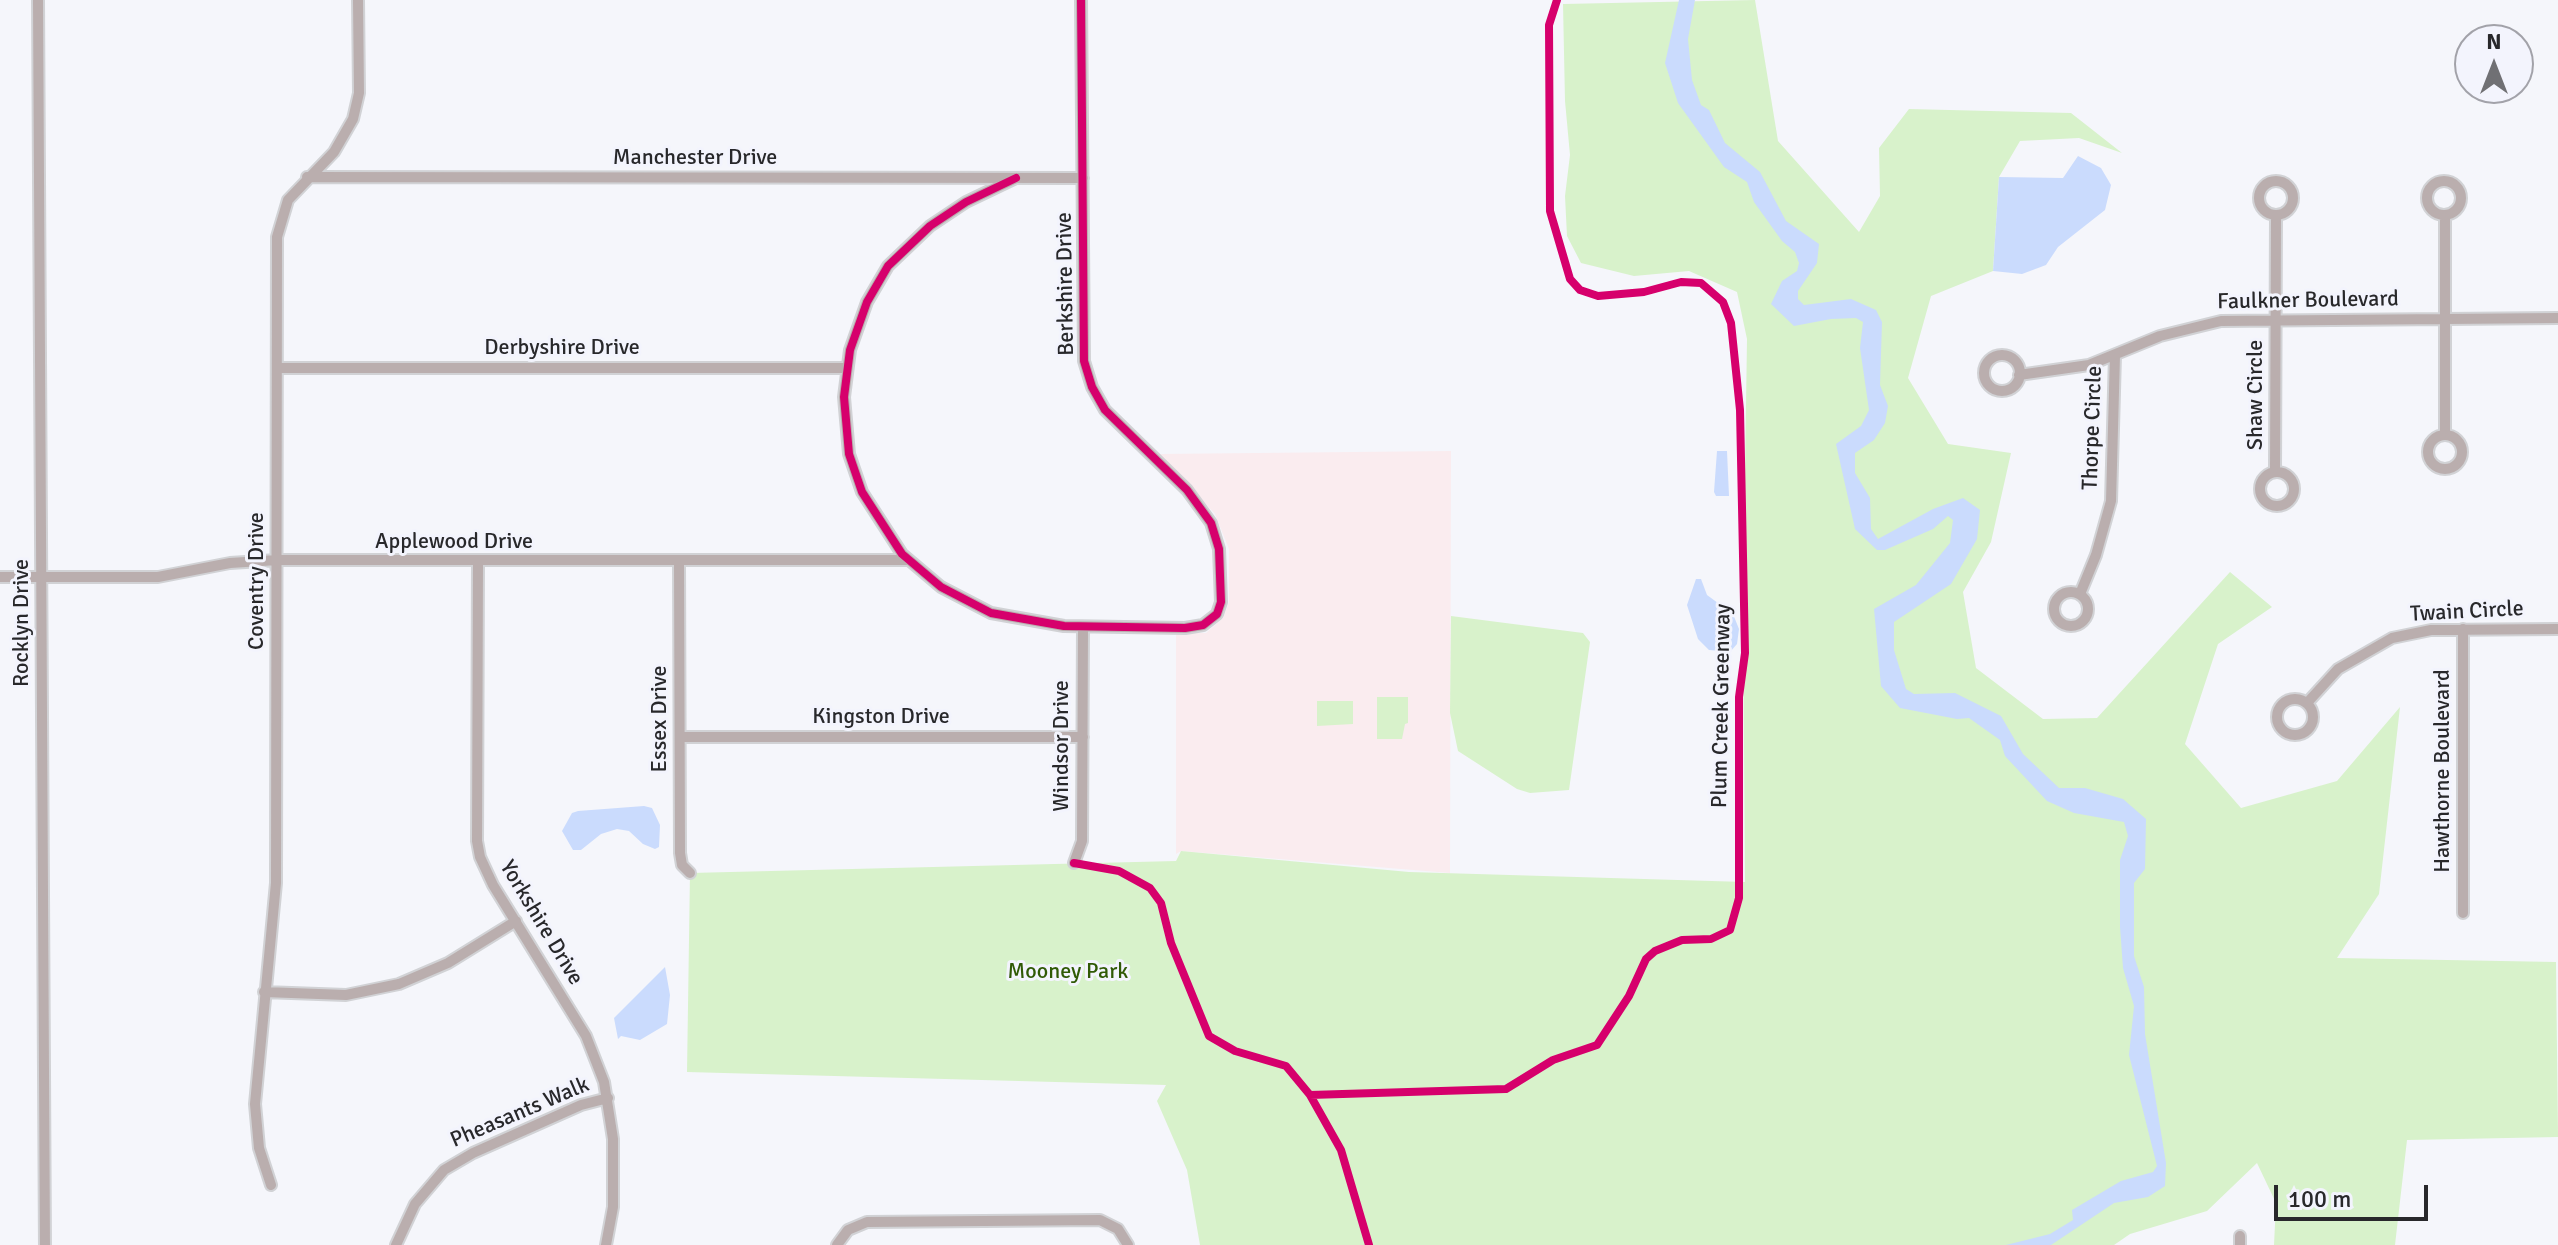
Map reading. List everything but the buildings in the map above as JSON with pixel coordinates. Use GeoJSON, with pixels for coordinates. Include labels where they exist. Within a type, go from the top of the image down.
{"type":"FeatureCollection","features":[{"type":"Feature","properties":{"kind":"street","name":"Rocklyn Drive"},"geometry":{"type":"LineString","coordinates":[[38,0],[45,1245]]}},
{"type":"Feature","properties":{"kind":"street","name":"Coventry Drive"},"geometry":{"type":"LineString","coordinates":[[271,1185],[261,1156],[255,1117],[276,883],[278,226],[288,200],[341,142],[357,105],[358,0]]}},
{"type":"Feature","properties":{"kind":"street","name":"Berkshire Drive"},"geometry":{"type":"LineString","coordinates":[[1081,0],[1082,341],[1086,370],[1105,410],[1187,490],[1207,515],[1219,549],[1221,592],[1217,614],[1203,625],[1185,628],[1083,627]]}},
{"type":"Feature","properties":{"kind":"street","name":"Manchester Drive"},"geometry":{"type":"LineString","coordinates":[[307,177],[1083,178]]}},
{"type":"Feature","properties":{"kind":"street"},"geometry":{"type":"LineString","coordinates":[[1016,178],[956,208],[930,226],[897,256],[867,302],[846,368],[844,409],[852,465],[869,507],[909,560],[948,592],[991,613],[1034,623],[1083,627]]}},
{"type":"Feature","properties":{"kind":"street"},"geometry":{"type":"LineString","coordinates":[[2445,215],[2445,434]]}},
{"type":"Feature","properties":{"kind":"street","name":"Shaw Circle"},"geometry":{"type":"LineString","coordinates":[[2275,471],[2276,216]]}},
{"type":"Feature","properties":{"kind":"street","name":"Faulkner Boulevard"},"geometry":{"type":"LineString","coordinates":[[2019,375],[2089,365],[2186,328],[2221,321],[2558,318]]}},
{"type":"Feature","properties":{"kind":"street","name":"Thorpe Circle"},"geometry":{"type":"LineString","coordinates":[[2080,594],[2101,541],[2111,501],[2115,455],[2115,355]]}},
{"type":"Feature","properties":{"kind":"street","name":"Derbyshire Drive"},"geometry":{"type":"LineString","coordinates":[[277,368],[846,368]]}},
{"type":"Feature","properties":{"kind":"street","name":"Applewood Drive"},"geometry":{"type":"LineString","coordinates":[[0,577],[158,577],[230,563],[277,560],[909,560]]}},
{"type":"Feature","properties":{"kind":"street","name":"Essex Drive"},"geometry":{"type":"LineString","coordinates":[[679,561],[680,853],[682,865],[690,873]]}},
{"type":"Feature","properties":{"kind":"street","name":"Yorkshire Drive"},"geometry":{"type":"LineString","coordinates":[[478,562],[477,841],[485,872],[586,1036],[608,1098],[613,1139],[613,1207],[606,1245]]}},
{"type":"Feature","properties":{"kind":"street","name":"Windsor Drive"},"geometry":{"type":"LineString","coordinates":[[1074,863],[1082,841],[1083,627]]}},
{"type":"Feature","properties":{"kind":"street","name":"Hawthorne Boulevard"},"geometry":{"type":"LineString","coordinates":[[2463,629],[2463,913]]}},
{"type":"Feature","properties":{"kind":"street","name":"Twain Circle"},"geometry":{"type":"LineString","coordinates":[[2307,703],[2338,669],[2381,642],[2415,632],[2558,629]]}},
{"type":"Feature","properties":{"kind":"street","name":"Kingston Drive"},"geometry":{"type":"LineString","coordinates":[[680,737],[1083,737]]}},
{"type":"Feature","properties":{"kind":"street"},"geometry":{"type":"LineString","coordinates":[[264,992],[346,995],[399,984],[448,963],[516,921]]}},
{"type":"Feature","properties":{"kind":"street","name":"Pheasants Walk"},"geometry":{"type":"LineString","coordinates":[[396,1245],[415,1204],[444,1170],[473,1153],[581,1105],[608,1098]]}},
{"type":"Feature","properties":{"kind":"street"},"geometry":{"type":"LineString","coordinates":[[837,1245],[848,1230],[867,1222],[1100,1220],[1118,1229],[1128,1245]]}},
{"type":"Feature","properties":{"kind":"shaded area"},"geometry":{"type":"Polygon","coordinates":[[[1451,451],[1450,873],[1181,851],[1176,854],[1176,633],[1206,633],[1223,618],[1229,602],[1229,549],[1215,514],[1159,454],[1451,451]]]}},
{"type":"Feature","properties":{"kind":"green space","name":"Mooney Park"},"geometry":{"type":"Polygon","coordinates":[[[1755,0],[1778,141],[1859,232],[1880,196],[1879,148],[1909,109],[2071,113],[2122,153],[2079,138],[2020,141],[1999,177],[1993,271],[1931,296],[1908,378],[1948,444],[2011,453],[1991,542],[1963,592],[1976,668],[2043,719],[2097,718],[2230,572],[2272,607],[2218,644],[2185,744],[2241,808],[2337,781],[2400,707],[2379,894],[2337,958],[2556,962],[2558,1137],[2407,1140],[2395,1245],[2274,1245],[2276,1203],[2257,1163],[2207,1211],[2130,1234],[2114,1245],[1200,1245],[1187,1170],[1157,1101],[1166,1085],[687,1072],[690,873],[1176,861],[1181,851],[1409,872],[1745,882],[1743,607],[1747,339],[1737,292],[1689,271],[1634,276],[1581,263],[1567,236],[1565,196],[1570,155],[1565,101],[1563,4],[1755,0]]]}},
{"type":"Feature","properties":{"kind":"green space"},"geometry":{"type":"Polygon","coordinates":[[[1451,616],[1583,633],[1590,642],[1569,790],[1530,793],[1517,789],[1458,751],[1450,713],[1451,616]]]}},
{"type":"Feature","properties":{"kind":"green space"},"geometry":{"type":"Polygon","coordinates":[[[1377,697],[1408,697],[1408,723],[1405,724],[1402,739],[1377,739],[1377,697]]]}},
{"type":"Feature","properties":{"kind":"green space"},"geometry":{"type":"Polygon","coordinates":[[[1317,701],[1353,701],[1353,724],[1317,726],[1317,701]]]}},
{"type":"Feature","properties":{"kind":"water"},"geometry":{"type":"Polygon","coordinates":[[[1679,0],[1695,0],[1688,39],[1692,80],[1701,105],[1709,110],[1725,143],[1760,172],[1786,221],[1819,244],[1817,263],[1798,291],[1798,299],[1804,305],[1851,299],[1876,310],[1882,322],[1880,385],[1888,406],[1885,423],[1874,440],[1855,453],[1855,473],[1870,498],[1871,529],[1878,539],[1933,509],[1963,498],[1980,510],[1977,539],[1951,584],[1894,622],[1894,650],[1906,689],[1914,694],[1955,693],[2001,716],[2023,754],[2059,788],[2085,788],[2123,799],[2146,819],[2145,869],[2134,883],[2134,956],[2144,987],[2145,1034],[2166,1163],[2165,1186],[2148,1197],[2114,1203],[2051,1245],[2006,1245],[2050,1234],[2073,1220],[2072,1210],[2121,1181],[2153,1172],[2157,1166],[2129,1055],[2134,1006],[2123,968],[2120,927],[2120,860],[2128,836],[2124,822],[2074,813],[2047,801],[2005,756],[2000,740],[1969,718],[1957,719],[1900,708],[1881,686],[1874,609],[1916,585],[1950,543],[1953,520],[1948,516],[1933,529],[1885,550],[1877,550],[1855,529],[1836,444],[1861,426],[1869,410],[1860,348],[1863,322],[1856,318],[1831,319],[1794,326],[1771,304],[1782,281],[1797,271],[1799,263],[1795,252],[1782,241],[1754,202],[1747,182],[1724,167],[1678,103],[1665,63],[1679,0]]]}},
{"type":"Feature","properties":{"kind":"water"},"geometry":{"type":"Polygon","coordinates":[[[2078,156],[2101,168],[2111,185],[2105,210],[2058,247],[2046,265],[2022,274],[1993,271],[1999,177],[2063,178],[2078,156]]]}},
{"type":"Feature","properties":{"kind":"water"},"geometry":{"type":"Polygon","coordinates":[[[1717,451],[1727,451],[1729,496],[1716,496],[1714,492],[1717,451]]]}},
{"type":"Feature","properties":{"kind":"water"},"geometry":{"type":"Polygon","coordinates":[[[1696,579],[1701,579],[1707,595],[1733,614],[1739,629],[1737,644],[1730,652],[1709,650],[1698,639],[1687,605],[1696,579]]]}},
{"type":"Feature","properties":{"kind":"water"},"geometry":{"type":"Polygon","coordinates":[[[652,808],[660,825],[659,847],[655,849],[643,844],[629,831],[617,829],[601,834],[581,850],[573,850],[562,831],[572,813],[578,811],[652,808]]]}},
{"type":"Feature","properties":{"kind":"water"},"geometry":{"type":"Polygon","coordinates":[[[665,967],[670,995],[667,1024],[640,1040],[621,1036],[618,1039],[614,1018],[665,967]]]}},
{"type":"Feature","properties":{"kind":"cycle path"},"geometry":{"type":"LineString","coordinates":[[1016,178],[966,202],[930,226],[888,266],[867,302],[850,350],[844,397],[849,454],[862,492],[902,554],[941,587],[991,613],[1064,626],[1185,628],[1203,625],[1217,614],[1221,602],[1219,549],[1211,523],[1187,490],[1105,410],[1092,387],[1084,361],[1081,0]]}},
{"type":"Feature","properties":{"kind":"cycle path","name":"Plum Creek Greenway"},"geometry":{"type":"LineString","coordinates":[[1074,863],[1119,871],[1150,888],[1161,903],[1171,943],[1209,1036],[1235,1051],[1286,1066],[1310,1095],[1506,1089],[1553,1060],[1597,1045],[1629,996],[1646,959],[1655,951],[1682,940],[1711,939],[1730,930],[1739,898],[1739,697],[1745,653],[1740,410],[1731,323],[1723,302],[1701,283],[1681,282],[1644,292],[1598,296],[1580,290],[1570,279],[1550,211],[1549,25],[1557,0]]}},
{"type":"Feature","properties":{"kind":"cycle path"},"geometry":{"type":"LineString","coordinates":[[1310,1095],[1341,1150],[1369,1245]]}}]}
